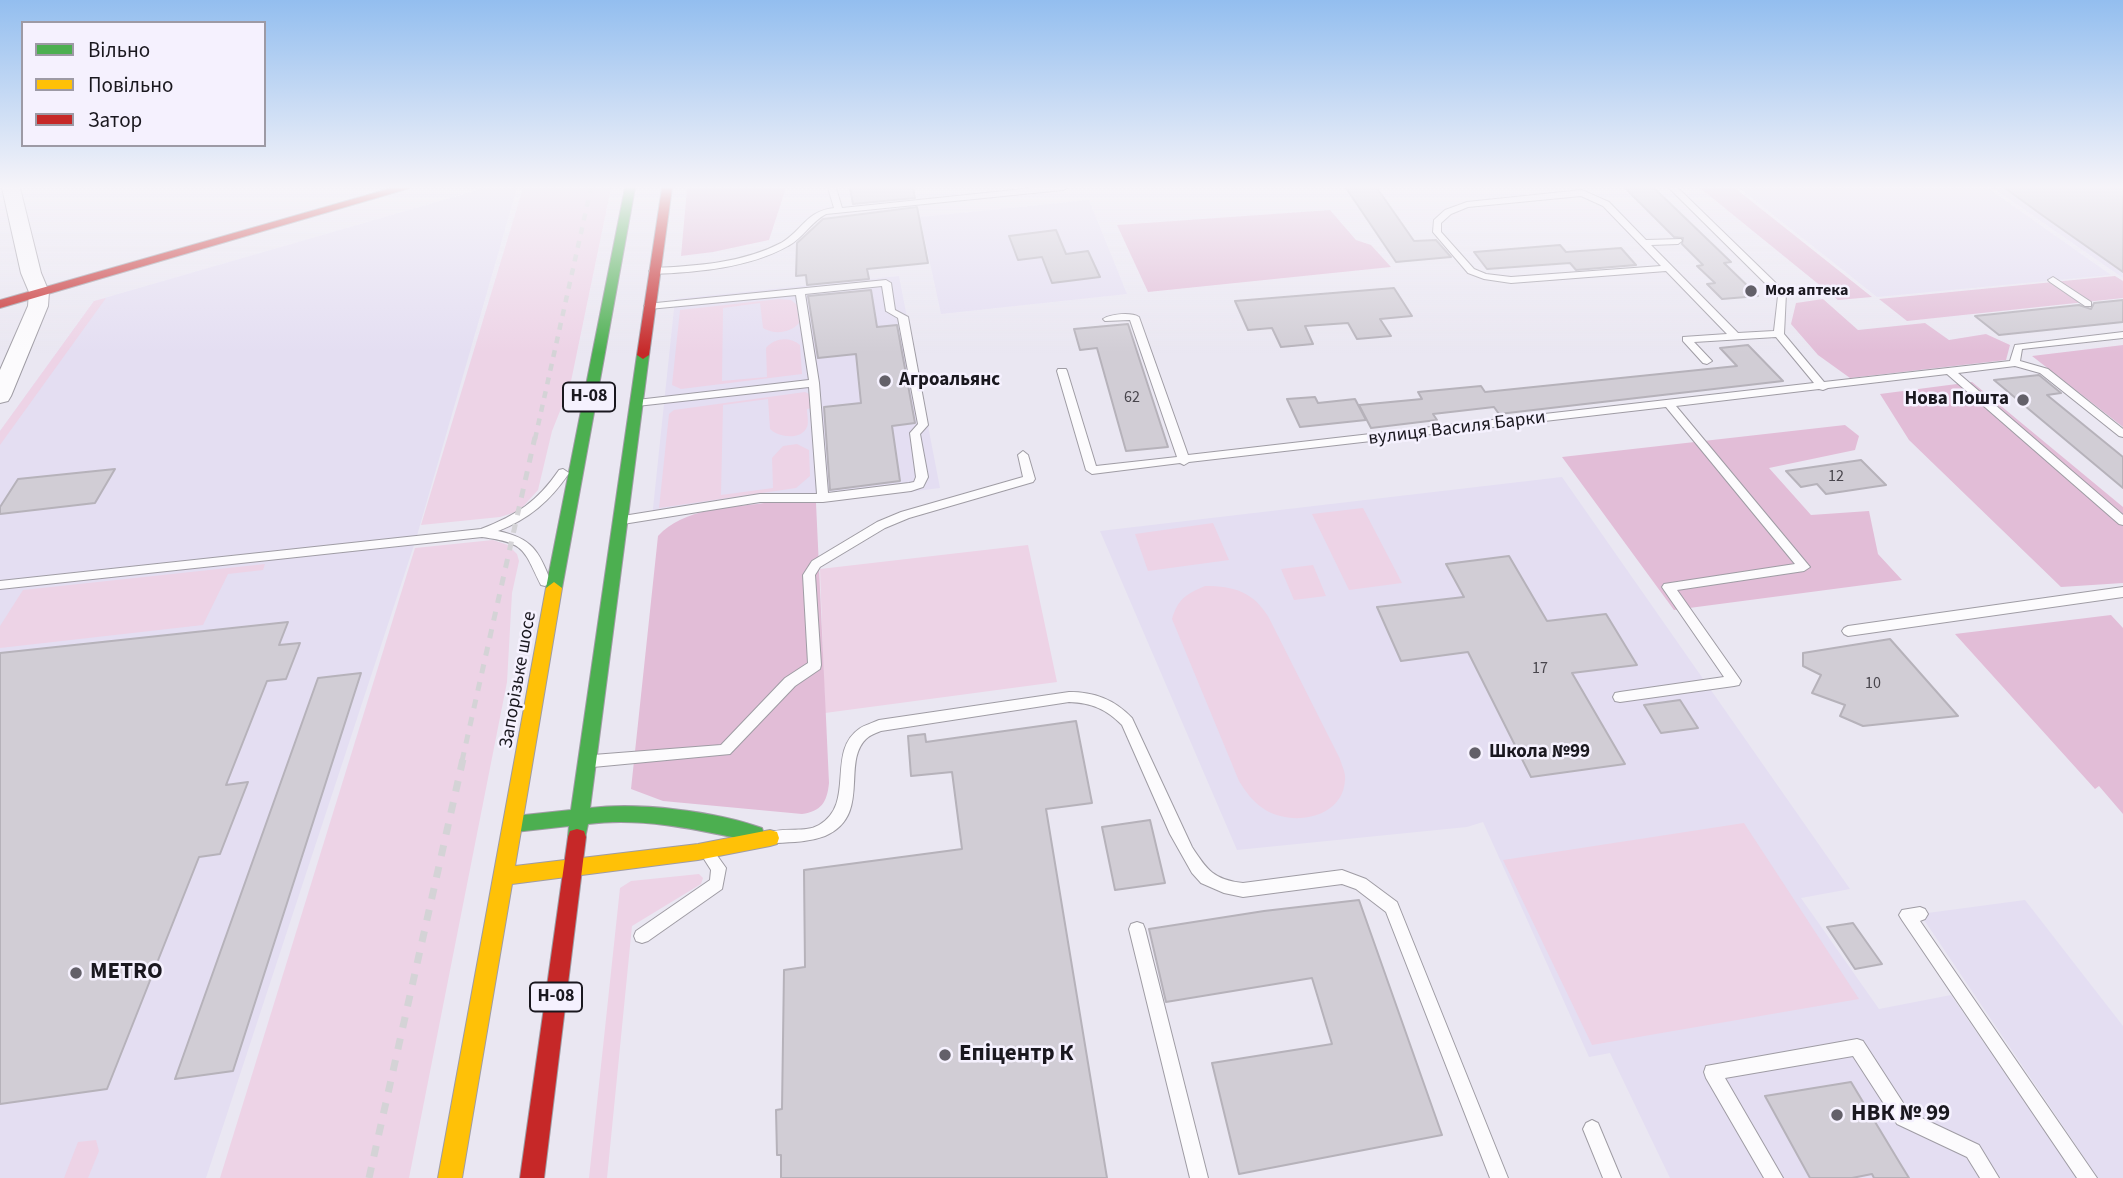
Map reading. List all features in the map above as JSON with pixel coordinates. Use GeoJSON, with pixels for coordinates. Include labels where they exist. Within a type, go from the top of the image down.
{"type":"FeatureCollection","features":[{"type":"Feature","properties":{"kind":"main road"},"geometry":{"type":"LineString","coordinates":[[0,303],[212,243]]}},
{"type":"Feature","properties":{"kind":"main road","name":"Запорізьке шосе"},"geometry":{"type":"LineString","coordinates":[[450,1178],[494,923],[515,824],[579,449],[619,243]]}},
{"type":"Feature","properties":{"kind":"main road","name":"Н-08"},"geometry":{"type":"LineString","coordinates":[[532,1178],[658,243]]}},
{"type":"Feature","properties":{"kind":"main road"},"geometry":{"type":"LineString","coordinates":[[515,824],[622,811],[699,822],[770,838]]}},
{"type":"Feature","properties":{"kind":"main road"},"geometry":{"type":"LineString","coordinates":[[505,876],[698,852],[770,838]]}},
{"type":"Feature","properties":{"kind":"street"},"geometry":{"type":"LineString","coordinates":[[0,396],[38,306],[39,292],[24,243]]}},
{"type":"Feature","properties":{"kind":"lane"},"geometry":{"type":"LineString","coordinates":[[654,271],[680,270],[749,258],[787,243]]}},
{"type":"Feature","properties":{"kind":"lane"},"geometry":{"type":"LineString","coordinates":[[1447,243],[1471,271],[1511,280],[1669,268]]}},
{"type":"Feature","properties":{"kind":"lane"},"geometry":{"type":"LineString","coordinates":[[1646,243],[1735,336]]}},
{"type":"Feature","properties":{"kind":"lane"},"geometry":{"type":"LineString","coordinates":[[1730,243],[1783,295],[1779,334],[1823,387]]}},
{"type":"Feature","properties":{"kind":"lane"},"geometry":{"type":"LineString","coordinates":[[2053,280],[2088,304]]}},
{"type":"Feature","properties":{"kind":"lane"},"geometry":{"type":"LineString","coordinates":[[619,520],[760,498],[822,498],[911,487],[919,484],[922,477],[915,433],[923,425],[903,317],[891,311],[886,284],[649,306]]}},
{"type":"Feature","properties":{"kind":"lane"},"geometry":{"type":"LineString","coordinates":[[800,292],[814,383],[822,498]]}},
{"type":"Feature","properties":{"kind":"lane"},"geometry":{"type":"LineString","coordinates":[[1108,319],[1134,317],[1184,461]]}},
{"type":"Feature","properties":{"kind":"lane"},"geometry":{"type":"LineString","coordinates":[[1707,361],[1686,339],[1779,334]]}},
{"type":"Feature","properties":{"kind":"lane"},"geometry":{"type":"LineString","coordinates":[[2123,335],[2018,347],[2015,363],[2044,371],[2123,434]]}},
{"type":"Feature","properties":{"kind":"lane","name":"вулиця Василя Барки"},"geometry":{"type":"LineString","coordinates":[[1062,371],[1092,470],[2015,363]]}},
{"type":"Feature","properties":{"kind":"lane"},"geometry":{"type":"LineString","coordinates":[[1950,371],[2123,520]]}},
{"type":"Feature","properties":{"kind":"lane"},"geometry":{"type":"LineString","coordinates":[[635,403],[814,383]]}},
{"type":"Feature","properties":{"kind":"lane"},"geometry":{"type":"LineString","coordinates":[[1620,697],[1734,681],[1668,587],[1804,567],[1670,404]]}},
{"type":"Feature","properties":{"kind":"lane"},"geometry":{"type":"LineString","coordinates":[[482,533],[516,520],[537,507],[579,449]]}},
{"type":"Feature","properties":{"kind":"lane"},"geometry":{"type":"LineString","coordinates":[[588,762],[725,750],[790,682],[815,665],[809,575],[816,564],[905,515],[1029,479],[1023,455]]}},
{"type":"Feature","properties":{"kind":"lane"},"geometry":{"type":"LineString","coordinates":[[0,585],[482,533],[512,537],[527,544],[538,563],[553,606]]}},
{"type":"Feature","properties":{"kind":"lane"},"geometry":{"type":"LineString","coordinates":[[1848,631],[2123,592]]}},
{"type":"Feature","properties":{"kind":"lane"},"geometry":{"type":"LineString","coordinates":[[770,838],[816,834],[829,828],[841,816],[847,799],[851,748],[862,731],[879,726],[1069,697],[1103,701],[1117,710],[1126,722],[1172,822],[1205,878],[1231,889],[1243,890],[1342,877],[1361,884],[1392,907],[1499,1178]]}},
{"type":"Feature","properties":{"kind":"lane"},"geometry":{"type":"LineString","coordinates":[[642,936],[717,884],[719,868],[710,858],[698,852]]}},
{"type":"Feature","properties":{"kind":"lane"},"geometry":{"type":"LineString","coordinates":[[1920,914],[1907,915],[2088,1178]]}},
{"type":"Feature","properties":{"kind":"lane"},"geometry":{"type":"LineString","coordinates":[[1137,929],[1199,1178]]}},
{"type":"Feature","properties":{"kind":"lane"},"geometry":{"type":"LineString","coordinates":[[1774,1178],[1713,1072],[1857,1048],[1903,1118],[1973,1152],[1990,1178]]}},
{"type":"Feature","properties":{"kind":"lane"},"geometry":{"type":"LineString","coordinates":[[1592,1129],[1612,1178]]}},
{"type":"Feature","properties":{"kind":"shaded area"},"geometry":{"type":"Polygon","coordinates":[[[295,243],[501,243],[416,539],[206,1178],[0,1178],[0,431],[94,301],[295,243]]]}},
{"type":"Feature","properties":{"kind":"shaded area"},"geometry":{"type":"Polygon","coordinates":[[[506,243],[600,243],[570,386],[552,431],[538,490],[519,511],[500,517],[421,525],[506,243]]]}},
{"type":"Feature","properties":{"kind":"shaded area"},"geometry":{"type":"Polygon","coordinates":[[[682,243],[755,243],[713,252],[681,256],[682,243]]]}},
{"type":"Feature","properties":{"kind":"shaded area"},"geometry":{"type":"Polygon","coordinates":[[[926,243],[1106,243],[1127,294],[941,314],[926,243]]]}},
{"type":"Feature","properties":{"kind":"shaded area"},"geometry":{"type":"Polygon","coordinates":[[[1125,243],[1365,243],[1371,245],[1391,267],[1148,292],[1125,243]]]}},
{"type":"Feature","properties":{"kind":"shaded area"},"geometry":{"type":"Polygon","coordinates":[[[1768,243],[1804,243],[1872,297],[1838,300],[1768,243]]]}},
{"type":"Feature","properties":{"kind":"shaded area"},"geometry":{"type":"Polygon","coordinates":[[[1809,243],[2066,243],[2111,275],[1877,297],[1809,243]]]}},
{"type":"Feature","properties":{"kind":"shaded area"},"geometry":{"type":"Polygon","coordinates":[[[2072,243],[2123,243],[2123,278],[2072,243]]]}},
{"type":"Feature","properties":{"kind":"shaded area"},"geometry":{"type":"Polygon","coordinates":[[[899,276],[940,488],[816,503],[763,503],[652,518],[675,299],[899,276]]]}},
{"type":"Feature","properties":{"kind":"shaded area"},"geometry":{"type":"Polygon","coordinates":[[[2115,276],[2123,281],[2123,298],[1907,321],[1879,299],[2115,276]]]}},
{"type":"Feature","properties":{"kind":"shaded area"},"geometry":{"type":"Polygon","coordinates":[[[106,298],[0,445],[0,431],[94,301],[106,298]]]}},
{"type":"Feature","properties":{"kind":"shaded area"},"geometry":{"type":"Polygon","coordinates":[[[1823,299],[1858,330],[1925,323],[1949,340],[1986,334],[2010,345],[2006,360],[1850,378],[1818,355],[1791,324],[1796,303],[1823,299]]]}},
{"type":"Feature","properties":{"kind":"shaded area"},"geometry":{"type":"Polygon","coordinates":[[[791,300],[797,305],[799,323],[782,332],[763,328],[760,303],[723,308],[722,381],[767,377],[766,348],[782,339],[792,340],[800,345],[802,374],[681,389],[672,385],[680,310],[791,300]]]}},
{"type":"Feature","properties":{"kind":"shaded area"},"geometry":{"type":"Polygon","coordinates":[[[2123,345],[2123,427],[2032,356],[2123,345]]]}},
{"type":"Feature","properties":{"kind":"shaded area"},"geometry":{"type":"Polygon","coordinates":[[[1972,382],[2123,507],[2123,583],[2061,587],[1909,440],[1880,394],[1972,382]]]}},
{"type":"Feature","properties":{"kind":"shaded area"},"geometry":{"type":"Polygon","coordinates":[[[805,392],[811,395],[812,408],[807,409],[807,427],[795,436],[784,436],[770,429],[768,399],[723,405],[721,495],[773,488],[772,458],[783,446],[797,444],[809,450],[810,476],[796,488],[659,508],[669,414],[674,410],[805,392]]]}},
{"type":"Feature","properties":{"kind":"shaded area"},"geometry":{"type":"Polygon","coordinates":[[[1845,425],[1859,436],[1855,450],[1769,468],[1811,515],[1869,511],[1878,554],[1902,580],[1674,610],[1562,457],[1845,425]]]}},
{"type":"Feature","properties":{"kind":"shaded area","name":"Школа №99"},"geometry":{"type":"Polygon","coordinates":[[[1562,477],[1850,889],[1801,898],[1879,1009],[1951,995],[2077,1178],[1670,1178],[1610,1053],[1589,1057],[1483,822],[1467,827],[1237,850],[1100,531],[1562,477]]]}},
{"type":"Feature","properties":{"kind":"shaded area"},"geometry":{"type":"Polygon","coordinates":[[[764,503],[816,503],[829,783],[825,801],[814,811],[802,814],[663,801],[631,789],[658,536],[680,520],[693,515],[721,508],[764,503]]]}},
{"type":"Feature","properties":{"kind":"shaded area"},"geometry":{"type":"Polygon","coordinates":[[[1363,508],[1402,583],[1349,590],[1312,514],[1363,508]]]}},
{"type":"Feature","properties":{"kind":"shaded area"},"geometry":{"type":"Polygon","coordinates":[[[1213,523],[1229,560],[1148,571],[1135,534],[1213,523]]]}},
{"type":"Feature","properties":{"kind":"shaded area"},"geometry":{"type":"Polygon","coordinates":[[[493,540],[508,545],[517,554],[519,561],[512,593],[507,682],[409,1178],[220,1178],[415,548],[493,540]]]}},
{"type":"Feature","properties":{"kind":"shaded area"},"geometry":{"type":"Polygon","coordinates":[[[1028,545],[1057,682],[825,713],[820,569],[1028,545]]]}},
{"type":"Feature","properties":{"kind":"shaded area"},"geometry":{"type":"Polygon","coordinates":[[[265,564],[263,570],[228,574],[203,625],[0,648],[0,626],[23,590],[265,564]]]}},
{"type":"Feature","properties":{"kind":"shaded area"},"geometry":{"type":"Polygon","coordinates":[[[1313,565],[1326,596],[1294,600],[1281,569],[1313,565]]]}},
{"type":"Feature","properties":{"kind":"shaded area"},"geometry":{"type":"Polygon","coordinates":[[[1205,586],[1234,589],[1250,596],[1269,618],[1344,770],[1342,793],[1326,811],[1301,818],[1275,815],[1256,803],[1239,781],[1172,619],[1184,598],[1205,586]]]}},
{"type":"Feature","properties":{"kind":"shaded area"},"geometry":{"type":"Polygon","coordinates":[[[2111,615],[2123,628],[2123,814],[2099,786],[2095,789],[1955,634],[2111,615]]]}},
{"type":"Feature","properties":{"kind":"shaded area"},"geometry":{"type":"Polygon","coordinates":[[[1744,823],[1859,999],[1592,1045],[1503,860],[1744,823]]]}},
{"type":"Feature","properties":{"kind":"shaded area"},"geometry":{"type":"Polygon","coordinates":[[[699,874],[703,878],[701,884],[632,926],[607,1178],[589,1178],[620,888],[631,881],[699,874]]]}},
{"type":"Feature","properties":{"kind":"shaded area"},"geometry":{"type":"Polygon","coordinates":[[[2025,900],[2123,1026],[2123,1178],[2098,1178],[1920,914],[2025,900]]]}},
{"type":"Feature","properties":{"kind":"shaded area"},"geometry":{"type":"Polygon","coordinates":[[[96,1140],[99,1151],[88,1178],[64,1178],[78,1142],[96,1140]]]}},
{"type":"Feature","properties":{"kind":"building"},"geometry":{"type":"Polygon","coordinates":[[[797,243],[924,243],[928,263],[867,269],[869,279],[807,285],[806,275],[796,276],[797,243]]]}},
{"type":"Feature","properties":{"kind":"building"},"geometry":{"type":"Polygon","coordinates":[[[1012,243],[1061,243],[1066,254],[1088,251],[1100,277],[1052,283],[1042,257],[1018,260],[1012,243]]]}},
{"type":"Feature","properties":{"kind":"building"},"geometry":{"type":"Polygon","coordinates":[[[1383,243],[1439,243],[1451,257],[1396,262],[1383,243]]]}},
{"type":"Feature","properties":{"kind":"building"},"geometry":{"type":"Polygon","coordinates":[[[1711,243],[1731,262],[1724,263],[1758,296],[1722,299],[1707,284],[1715,283],[1697,266],[1703,265],[1682,244],[1711,243]]]}},
{"type":"Feature","properties":{"kind":"building"},"geometry":{"type":"Polygon","coordinates":[[[2082,243],[2123,243],[2123,272],[2082,243]]]}},
{"type":"Feature","properties":{"kind":"building"},"geometry":{"type":"Polygon","coordinates":[[[1560,245],[1566,252],[1621,248],[1636,265],[1576,270],[1570,263],[1487,269],[1474,252],[1560,245]]]}},
{"type":"Feature","properties":{"kind":"building"},"geometry":{"type":"Polygon","coordinates":[[[1394,288],[1412,316],[1380,319],[1391,336],[1357,339],[1348,323],[1305,326],[1313,344],[1281,347],[1272,328],[1248,330],[1235,301],[1394,288]]]}},
{"type":"Feature","properties":{"kind":"building","name":"Агроальянс"},"geometry":{"type":"Polygon","coordinates":[[[871,290],[877,327],[897,325],[915,423],[892,426],[900,481],[830,490],[824,407],[861,403],[856,354],[818,358],[808,296],[871,290]]]}},
{"type":"Feature","properties":{"kind":"building"},"geometry":{"type":"Polygon","coordinates":[[[2123,300],[2123,322],[1999,335],[1975,316],[2079,305],[2091,309],[2094,303],[2123,300]]]}},
{"type":"Feature","properties":{"kind":"building"},"geometry":{"type":"Polygon","coordinates":[[[1128,324],[1168,447],[1126,451],[1097,348],[1080,350],[1074,329],[1128,324]]]}},
{"type":"Feature","properties":{"kind":"building"},"geometry":{"type":"Polygon","coordinates":[[[1748,345],[1783,381],[1499,414],[1494,407],[1433,414],[1437,420],[1371,428],[1359,405],[1422,399],[1418,392],[1481,386],[1485,392],[1737,366],[1720,348],[1748,345]]]}},
{"type":"Feature","properties":{"kind":"building"},"geometry":{"type":"Polygon","coordinates":[[[2039,375],[2061,393],[2047,395],[2123,457],[2123,488],[1994,380],[2039,375]]]}},
{"type":"Feature","properties":{"kind":"building"},"geometry":{"type":"Polygon","coordinates":[[[1315,397],[1318,403],[1355,399],[1366,420],[1300,427],[1287,399],[1315,397]]]}},
{"type":"Feature","properties":{"kind":"building"},"geometry":{"type":"Polygon","coordinates":[[[1861,460],[1886,485],[1826,494],[1817,484],[1801,487],[1786,471],[1861,460]]]}},
{"type":"Feature","properties":{"kind":"building"},"geometry":{"type":"Polygon","coordinates":[[[115,469],[95,503],[0,514],[0,507],[18,479],[115,469]]]}},
{"type":"Feature","properties":{"kind":"building"},"geometry":{"type":"Polygon","coordinates":[[[1509,556],[1547,621],[1606,614],[1637,665],[1572,673],[1625,764],[1531,777],[1468,652],[1401,661],[1377,607],[1464,597],[1446,564],[1509,556]]]}},
{"type":"Feature","properties":{"kind":"building","name":"METRO"},"geometry":{"type":"Polygon","coordinates":[[[288,622],[279,645],[300,643],[286,679],[267,681],[226,785],[248,782],[220,854],[199,857],[107,1089],[0,1104],[0,653],[288,622]]]}},
{"type":"Feature","properties":{"kind":"building"},"geometry":{"type":"Polygon","coordinates":[[[1890,639],[1958,716],[1863,726],[1840,716],[1845,705],[1812,693],[1821,675],[1803,666],[1803,653],[1890,639]]]}},
{"type":"Feature","properties":{"kind":"building"},"geometry":{"type":"Polygon","coordinates":[[[361,673],[233,1071],[175,1079],[318,678],[361,673]]]}},
{"type":"Feature","properties":{"kind":"building"},"geometry":{"type":"Polygon","coordinates":[[[1680,700],[1698,728],[1661,733],[1644,705],[1680,700]]]}},
{"type":"Feature","properties":{"kind":"building","name":"Епіцентр К"},"geometry":{"type":"Polygon","coordinates":[[[1076,721],[1092,803],[1046,809],[1107,1178],[781,1178],[781,1155],[777,1155],[776,1110],[782,1109],[784,970],[805,967],[804,870],[962,849],[952,772],[911,776],[908,736],[925,734],[926,742],[1076,721]]]}},
{"type":"Feature","properties":{"kind":"building"},"geometry":{"type":"Polygon","coordinates":[[[1150,820],[1165,883],[1115,890],[1102,827],[1150,820]]]}},
{"type":"Feature","properties":{"kind":"building"},"geometry":{"type":"Polygon","coordinates":[[[1359,900],[1442,1135],[1239,1174],[1212,1063],[1332,1044],[1312,978],[1166,1002],[1149,929],[1359,900]]]}},
{"type":"Feature","properties":{"kind":"building"},"geometry":{"type":"Polygon","coordinates":[[[1853,923],[1882,964],[1855,969],[1827,927],[1853,923]]]}},
{"type":"Feature","properties":{"kind":"building"},"geometry":{"type":"Polygon","coordinates":[[[1851,1082],[1909,1178],[1874,1178],[1872,1174],[1852,1178],[1810,1178],[1765,1096],[1851,1082]]]}},
{"type":"Feature","properties":{"kind":"railway"},"geometry":{"type":"LineString","coordinates":[[535,439],[579,243]]}},
{"type":"Feature","properties":{"kind":"railway"},"geometry":{"type":"LineString","coordinates":[[462,761],[535,437]]}},
{"type":"Feature","properties":{"kind":"railway"},"geometry":{"type":"LineString","coordinates":[[369,1178],[463,759]]}},
{"type":"Feature","properties":{"kind":"traffic: fast"},"geometry":{"type":"LineString","coordinates":[[554,588],[620,243]]}},
{"type":"Feature","properties":{"kind":"traffic: fast"},"geometry":{"type":"LineString","coordinates":[[577,837],[643,355]]}},
{"type":"Feature","properties":{"kind":"traffic: fast"},"geometry":{"type":"LineString","coordinates":[[515,824],[622,812],[699,822],[755,834]]}},
{"type":"Feature","properties":{"kind":"traffic: slow"},"geometry":{"type":"LineString","coordinates":[[450,1178],[554,588]]}},
{"type":"Feature","properties":{"kind":"traffic: slow"},"geometry":{"type":"LineString","coordinates":[[505,876],[698,852],[770,838]]}},
{"type":"Feature","properties":{"kind":"traffic: jam"},"geometry":{"type":"LineString","coordinates":[[0,304],[213,243]]}},
{"type":"Feature","properties":{"kind":"traffic: jam"},"geometry":{"type":"LineString","coordinates":[[643,355],[659,243]]}},
{"type":"Feature","properties":{"kind":"traffic: jam"},"geometry":{"type":"LineString","coordinates":[[532,1178],[577,837]]}},
{"type":"Feature","properties":{"kind":"place","name":"Моя аптека"},"geometry":{"type":"Point","coordinates":[1751,291]}},
{"type":"Feature","properties":{"kind":"place","name":"Агроальянс"},"geometry":{"type":"Point","coordinates":[885,381]}},
{"type":"Feature","properties":{"kind":"place","name":"Нова Пошта"},"geometry":{"type":"Point","coordinates":[2023,400]}},
{"type":"Feature","properties":{"kind":"place","name":"Школа №99"},"geometry":{"type":"Point","coordinates":[1475,753]}},
{"type":"Feature","properties":{"kind":"place","name":"METRO"},"geometry":{"type":"Point","coordinates":[76,973]}},
{"type":"Feature","properties":{"kind":"place","name":"Епіцентр К"},"geometry":{"type":"Point","coordinates":[945,1055]}},
{"type":"Feature","properties":{"kind":"place","name":"НВК № 99"},"geometry":{"type":"Point","coordinates":[1837,1115]}}]}
